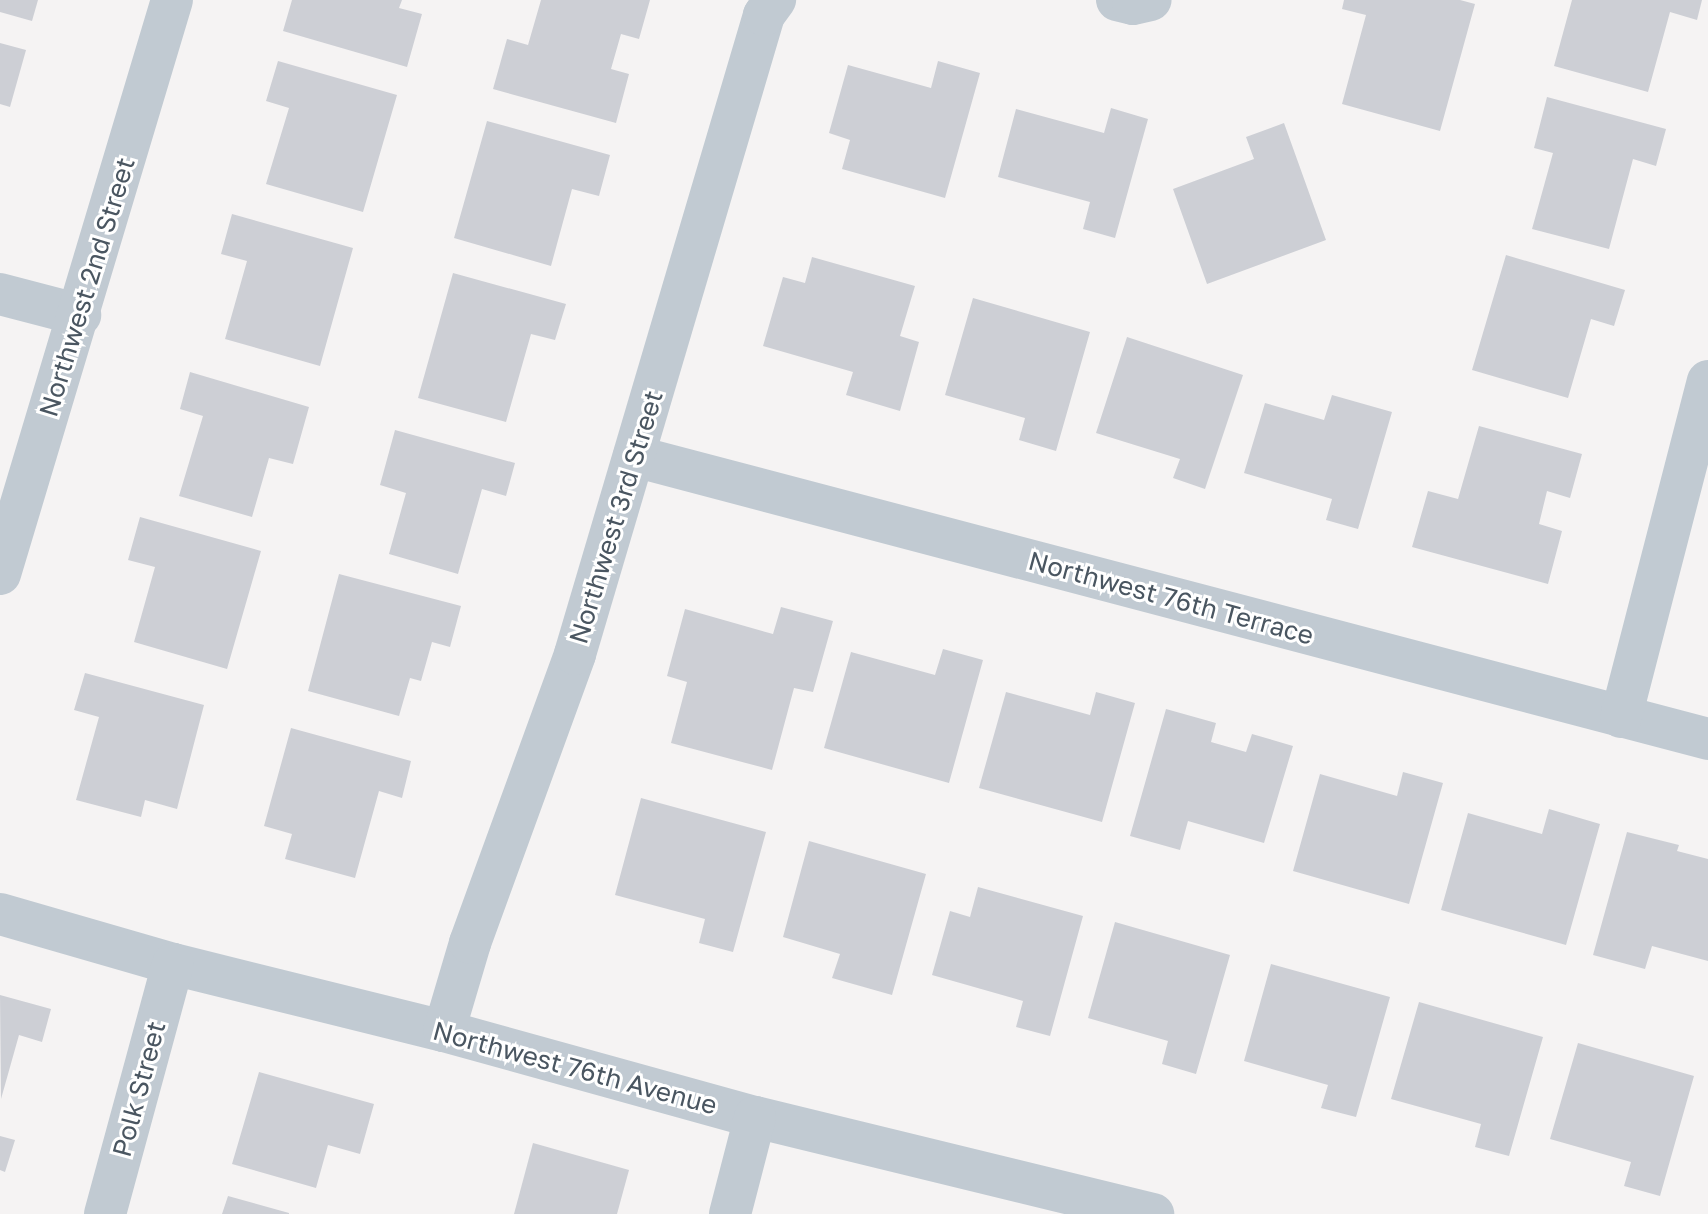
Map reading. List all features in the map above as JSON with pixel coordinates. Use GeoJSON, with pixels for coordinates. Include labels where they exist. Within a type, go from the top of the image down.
{"type":"FeatureCollection","features":[{"type":"Feature","properties":{"kind":"street","name":"Northwest 2nd Street"},"geometry":{"type":"LineString","coordinates":[[0,574],[172,0]]}},
{"type":"Feature","properties":{"kind":"street","name":"Northwest 3rd Street"},"geometry":{"type":"LineString","coordinates":[[444,1031],[470,943],[575,654],[764,15],[775,0]]}},
{"type":"Feature","properties":{"kind":"street"},"geometry":{"type":"LineString","coordinates":[[1117,0],[1133,4],[1151,0]]}},
{"type":"Feature","properties":{"kind":"street"},"geometry":{"type":"LineString","coordinates":[[0,294],[80,315]]}},
{"type":"Feature","properties":{"kind":"street"},"geometry":{"type":"LineString","coordinates":[[1621,717],[1708,381]]}},
{"type":"Feature","properties":{"kind":"street","name":"Northwest 76th Terrace"},"geometry":{"type":"LineString","coordinates":[[634,456],[1708,739]]}},
{"type":"Feature","properties":{"kind":"street","name":"Northwest 76th Avenue"},"geometry":{"type":"LineString","coordinates":[[0,914],[173,964],[444,1031],[755,1117],[1153,1214]]}},
{"type":"Feature","properties":{"kind":"street","name":"Polk Street"},"geometry":{"type":"LineString","coordinates":[[105,1214],[173,964]]}},
{"type":"Feature","properties":{"kind":"street"},"geometry":{"type":"LineString","coordinates":[[730,1214],[755,1117]]}},
{"type":"Feature","properties":{"kind":"building"},"geometry":{"type":"Polygon","coordinates":[[[0,0],[38,0],[32,21],[0,12],[0,0]]]}},
{"type":"Feature","properties":{"kind":"building"},"geometry":{"type":"Polygon","coordinates":[[[292,0],[402,0],[399,8],[422,14],[407,67],[283,31],[292,0]]]}},
{"type":"Feature","properties":{"kind":"building"},"geometry":{"type":"Polygon","coordinates":[[[541,0],[650,0],[639,39],[621,34],[611,69],[629,74],[616,123],[493,89],[507,39],[528,45],[541,0]]]}},
{"type":"Feature","properties":{"kind":"building"},"geometry":{"type":"Polygon","coordinates":[[[1344,0],[1460,0],[1475,4],[1440,131],[1342,104],[1366,15],[1342,9],[1344,0]]]}},
{"type":"Feature","properties":{"kind":"building"},"geometry":{"type":"Polygon","coordinates":[[[1572,0],[1702,0],[1697,20],[1670,12],[1648,92],[1554,66],[1572,0]]]}},
{"type":"Feature","properties":{"kind":"building"},"geometry":{"type":"Polygon","coordinates":[[[0,43],[26,50],[10,107],[0,104],[0,43]]]}},
{"type":"Feature","properties":{"kind":"building"},"geometry":{"type":"Polygon","coordinates":[[[278,61],[397,95],[363,212],[266,184],[289,108],[266,101],[278,61]]]}},
{"type":"Feature","properties":{"kind":"building"},"geometry":{"type":"Polygon","coordinates":[[[938,61],[980,73],[945,198],[842,169],[850,140],[829,133],[848,65],[931,88],[938,61]]]}},
{"type":"Feature","properties":{"kind":"building"},"geometry":{"type":"Polygon","coordinates":[[[1547,97],[1666,129],[1656,166],[1633,159],[1609,249],[1532,229],[1553,153],[1534,148],[1547,97]]]}},
{"type":"Feature","properties":{"kind":"building"},"geometry":{"type":"Polygon","coordinates":[[[1111,108],[1148,119],[1115,238],[1083,229],[1090,202],[998,177],[1016,109],[1104,133],[1111,108]]]}},
{"type":"Feature","properties":{"kind":"building"},"geometry":{"type":"Polygon","coordinates":[[[487,121],[610,155],[599,196],[572,189],[551,266],[454,238],[487,121]]]}},
{"type":"Feature","properties":{"kind":"building"},"geometry":{"type":"Polygon","coordinates":[[[1284,123],[1326,240],[1207,284],[1173,189],[1254,159],[1246,137],[1284,123]]]}},
{"type":"Feature","properties":{"kind":"building"},"geometry":{"type":"Polygon","coordinates":[[[232,214],[353,248],[320,366],[225,339],[247,261],[221,254],[232,214]]]}},
{"type":"Feature","properties":{"kind":"building"},"geometry":{"type":"Polygon","coordinates":[[[1506,255],[1625,290],[1614,326],[1591,319],[1568,398],[1472,370],[1506,255]]]}},
{"type":"Feature","properties":{"kind":"building"},"geometry":{"type":"Polygon","coordinates":[[[812,257],[915,286],[900,336],[919,342],[900,411],[846,395],[853,372],[763,346],[783,277],[805,283],[812,257]]]}},
{"type":"Feature","properties":{"kind":"building"},"geometry":{"type":"Polygon","coordinates":[[[453,273],[566,304],[555,340],[531,334],[506,422],[418,398],[453,273]]]}},
{"type":"Feature","properties":{"kind":"building"},"geometry":{"type":"Polygon","coordinates":[[[973,298],[1090,332],[1056,451],[1019,440],[1025,418],[945,395],[973,298]]]}},
{"type":"Feature","properties":{"kind":"building"},"geometry":{"type":"Polygon","coordinates":[[[1127,337],[1243,375],[1205,489],[1173,478],[1180,459],[1096,433],[1127,337]]]}},
{"type":"Feature","properties":{"kind":"building"},"geometry":{"type":"Polygon","coordinates":[[[190,372],[309,407],[293,464],[269,458],[252,517],[179,496],[203,416],[180,409],[190,372]]]}},
{"type":"Feature","properties":{"kind":"building"},"geometry":{"type":"Polygon","coordinates":[[[1332,395],[1392,412],[1358,529],[1326,520],[1332,499],[1244,473],[1265,403],[1324,420],[1332,395]]]}},
{"type":"Feature","properties":{"kind":"building"},"geometry":{"type":"Polygon","coordinates":[[[1479,426],[1582,454],[1570,498],[1547,491],[1539,524],[1562,531],[1548,584],[1412,547],[1428,491],[1458,499],[1479,426]]]}},
{"type":"Feature","properties":{"kind":"building"},"geometry":{"type":"Polygon","coordinates":[[[395,430],[515,463],[506,496],[482,489],[458,574],[389,554],[406,493],[380,485],[395,430]]]}},
{"type":"Feature","properties":{"kind":"building"},"geometry":{"type":"Polygon","coordinates":[[[140,517],[261,551],[227,669],[134,642],[155,567],[128,560],[140,517]]]}},
{"type":"Feature","properties":{"kind":"building"},"geometry":{"type":"Polygon","coordinates":[[[339,574],[461,606],[450,647],[432,642],[421,681],[410,678],[399,716],[308,691],[339,574]]]}},
{"type":"Feature","properties":{"kind":"building"},"geometry":{"type":"Polygon","coordinates":[[[781,607],[833,621],[813,692],[794,688],[772,770],[671,743],[687,682],[667,676],[685,609],[773,634],[781,607]]]}},
{"type":"Feature","properties":{"kind":"building"},"geometry":{"type":"Polygon","coordinates":[[[943,649],[983,660],[949,783],[824,748],[851,652],[935,675],[943,649]]]}},
{"type":"Feature","properties":{"kind":"building"},"geometry":{"type":"Polygon","coordinates":[[[85,673],[204,705],[177,809],[145,800],[141,817],[76,800],[99,717],[74,710],[85,673]]]}},
{"type":"Feature","properties":{"kind":"building"},"geometry":{"type":"Polygon","coordinates":[[[1006,692],[1090,715],[1096,692],[1135,703],[1102,822],[979,788],[1006,692]]]}},
{"type":"Feature","properties":{"kind":"building"},"geometry":{"type":"Polygon","coordinates":[[[1166,709],[1216,723],[1211,742],[1246,752],[1252,734],[1293,746],[1264,843],[1188,821],[1180,850],[1130,836],[1166,709]]]}},
{"type":"Feature","properties":{"kind":"building"},"geometry":{"type":"Polygon","coordinates":[[[291,728],[411,761],[402,798],[379,791],[355,878],[285,859],[292,834],[264,826],[291,728]]]}},
{"type":"Feature","properties":{"kind":"building"},"geometry":{"type":"Polygon","coordinates":[[[1403,772],[1443,783],[1409,904],[1293,871],[1320,774],[1397,796],[1403,772]]]}},
{"type":"Feature","properties":{"kind":"building"},"geometry":{"type":"Polygon","coordinates":[[[641,798],[766,832],[733,952],[699,943],[705,919],[615,895],[641,798]]]}},
{"type":"Feature","properties":{"kind":"building"},"geometry":{"type":"Polygon","coordinates":[[[1549,809],[1600,824],[1566,945],[1441,910],[1468,813],[1542,834],[1549,809]]]}},
{"type":"Feature","properties":{"kind":"building"},"geometry":{"type":"Polygon","coordinates":[[[1627,832],[1679,845],[1677,851],[1708,859],[1708,961],[1652,946],[1645,969],[1593,955],[1627,832]]]}},
{"type":"Feature","properties":{"kind":"building"},"geometry":{"type":"Polygon","coordinates":[[[809,841],[926,874],[892,995],[832,978],[840,954],[783,937],[809,841]]]}},
{"type":"Feature","properties":{"kind":"building"},"geometry":{"type":"Polygon","coordinates":[[[978,887],[1083,916],[1050,1036],[1016,1027],[1023,1001],[932,975],[950,911],[970,917],[978,887]]]}},
{"type":"Feature","properties":{"kind":"building"},"geometry":{"type":"Polygon","coordinates":[[[1115,922],[1230,955],[1196,1074],[1162,1064],[1168,1041],[1088,1018],[1115,922]]]}},
{"type":"Feature","properties":{"kind":"building"},"geometry":{"type":"Polygon","coordinates":[[[1271,964],[1390,997],[1356,1117],[1321,1108],[1328,1085],[1244,1061],[1271,964]]]}},
{"type":"Feature","properties":{"kind":"building"},"geometry":{"type":"Polygon","coordinates":[[[0,995],[51,1009],[42,1042],[19,1035],[1,1099],[0,995]]]}},
{"type":"Feature","properties":{"kind":"building"},"geometry":{"type":"Polygon","coordinates":[[[1419,1002],[1543,1037],[1509,1156],[1475,1147],[1481,1124],[1391,1099],[1419,1002]]]}},
{"type":"Feature","properties":{"kind":"building"},"geometry":{"type":"Polygon","coordinates":[[[1578,1043],[1694,1076],[1660,1196],[1624,1186],[1631,1162],[1550,1139],[1578,1043]]]}},
{"type":"Feature","properties":{"kind":"building"},"geometry":{"type":"Polygon","coordinates":[[[259,1072],[374,1104],[360,1154],[328,1145],[316,1188],[232,1164],[259,1072]]]}},
{"type":"Feature","properties":{"kind":"building"},"geometry":{"type":"Polygon","coordinates":[[[0,1136],[15,1140],[5,1172],[0,1170],[0,1136]]]}},
{"type":"Feature","properties":{"kind":"building"},"geometry":{"type":"Polygon","coordinates":[[[533,1143],[629,1170],[617,1214],[514,1214],[533,1143]]]}},
{"type":"Feature","properties":{"kind":"building"},"geometry":{"type":"Polygon","coordinates":[[[228,1196],[289,1213],[289,1214],[222,1214],[228,1196]]]}}]}
